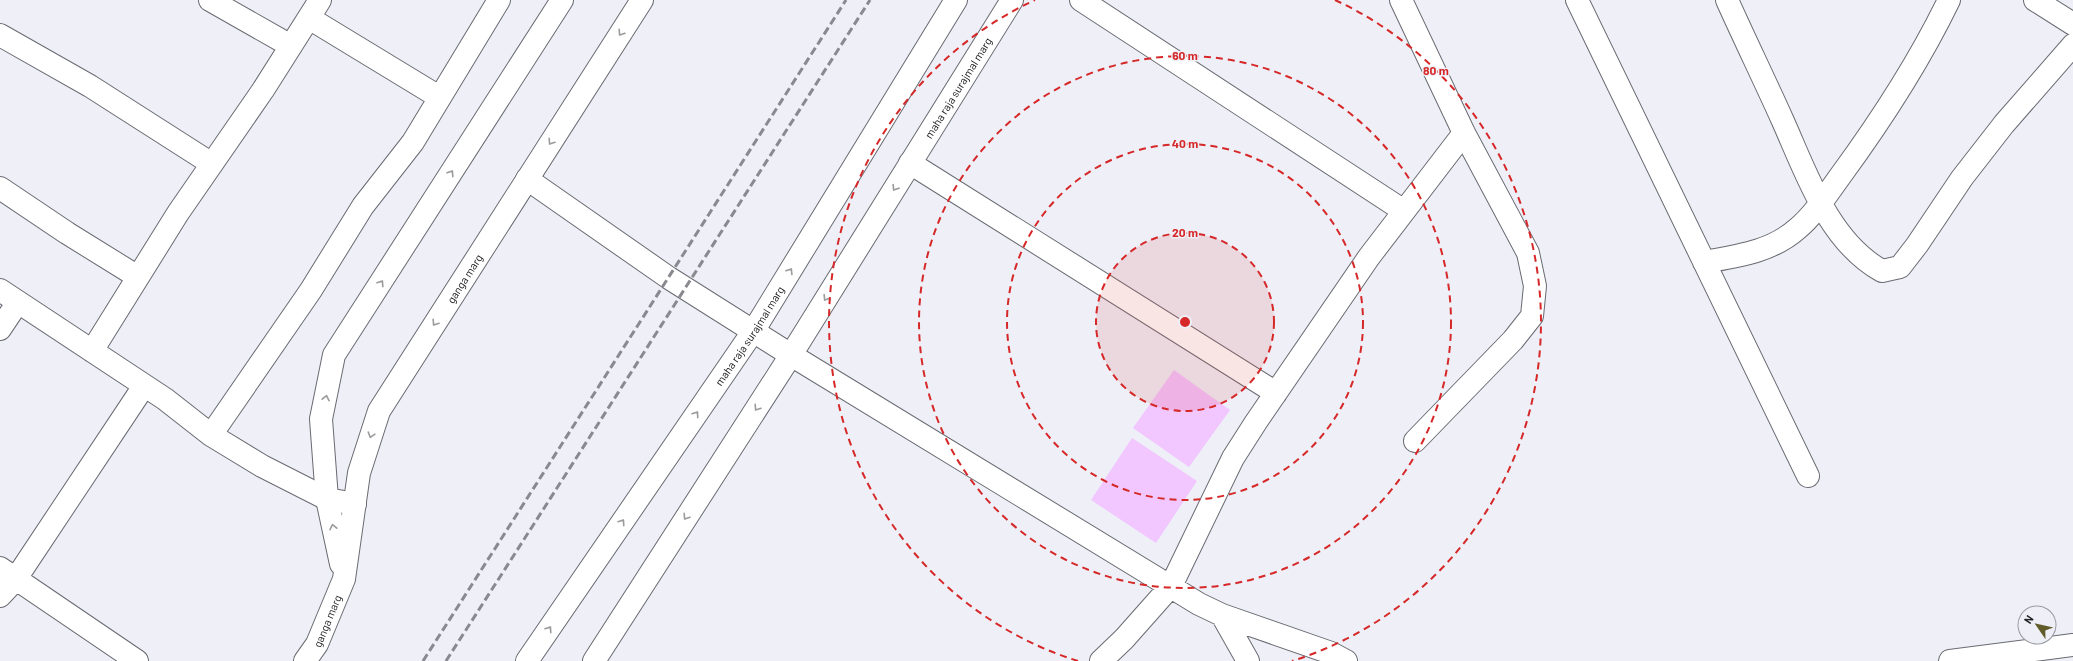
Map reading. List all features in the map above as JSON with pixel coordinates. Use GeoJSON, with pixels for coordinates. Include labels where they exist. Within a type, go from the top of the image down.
{"type":"FeatureCollection","features":[{"type":"Feature","properties":{"kind":"street"},"geometry":{"type":"LineString","coordinates":[[210,0],[291,46]]}},
{"type":"Feature","properties":{"kind":"street"},"geometry":{"type":"LineString","coordinates":[[92,351],[178,213],[291,46],[320,0]]}},
{"type":"Feature","properties":{"kind":"street"},"geometry":{"type":"LineString","coordinates":[[211,435],[311,290],[364,206],[413,142],[499,0]]}},
{"type":"Feature","properties":{"kind":"street"},"geometry":{"type":"LineString","coordinates":[[344,579],[327,499],[321,419],[334,355],[562,0]]}},
{"type":"Feature","properties":{"kind":"street","name":"ganga marg"},"geometry":{"type":"LineString","coordinates":[[305,661],[316,644],[344,579],[359,473],[379,411],[642,0]]}},
{"type":"Feature","properties":{"kind":"street","name":"maha raja surajmal marg"},"geometry":{"type":"LineString","coordinates":[[527,661],[754,330],[956,0]]}},
{"type":"Feature","properties":{"kind":"street","name":"maha raja surajmal marg"},"geometry":{"type":"LineString","coordinates":[[594,661],[791,355],[1012,0]]}},
{"type":"Feature","properties":{"kind":"street"},"geometry":{"type":"LineString","coordinates":[[1081,0],[1404,211]]}},
{"type":"Feature","properties":{"kind":"street"},"geometry":{"type":"LineString","coordinates":[[1401,0],[1464,133],[1528,253],[1535,286],[1532,316],[1513,340],[1416,441]]}},
{"type":"Feature","properties":{"kind":"street"},"geometry":{"type":"LineString","coordinates":[[1577,0],[1808,476]]}},
{"type":"Feature","properties":{"kind":"street"},"geometry":{"type":"LineString","coordinates":[[1727,0],[1820,203],[1843,236],[1867,263],[1882,271],[1900,267],[1917,245],[1962,178],[2004,124],[2073,45]]}},
{"type":"Feature","properties":{"kind":"street"},"geometry":{"type":"LineString","coordinates":[[1704,262],[1757,252],[1798,229],[1820,203],[1868,138],[1906,80],[1949,0]]}},
{"type":"Feature","properties":{"kind":"street"},"geometry":{"type":"LineString","coordinates":[[2035,0],[2073,24]]}},
{"type":"Feature","properties":{"kind":"street"},"geometry":{"type":"LineString","coordinates":[[309,18],[439,97]]}},
{"type":"Feature","properties":{"kind":"street"},"geometry":{"type":"LineString","coordinates":[[0,35],[90,86],[212,164]]}},
{"type":"Feature","properties":{"kind":"street"},"geometry":{"type":"LineString","coordinates":[[1101,661],[1124,639],[1171,586],[1233,458],[1369,257],[1464,133]]}},
{"type":"Feature","properties":{"kind":"street"},"geometry":{"type":"LineString","coordinates":[[910,163],[1276,393]]}},
{"type":"Feature","properties":{"kind":"street"},"geometry":{"type":"LineString","coordinates":[[527,179],[669,278],[1009,490],[1199,604],[1222,614],[1331,653],[1346,661]]}},
{"type":"Feature","properties":{"kind":"street"},"geometry":{"type":"LineString","coordinates":[[0,188],[67,233],[138,277]]}},
{"type":"Feature","properties":{"kind":"street"},"geometry":{"type":"LineString","coordinates":[[0,290],[165,399],[211,435],[262,466],[327,499],[355,504]]}},
{"type":"Feature","properties":{"kind":"street"},"geometry":{"type":"LineString","coordinates":[[0,329],[18,302]]}},
{"type":"Feature","properties":{"kind":"street"},"geometry":{"type":"LineString","coordinates":[[0,596],[7,574],[144,386]]}},
{"type":"Feature","properties":{"kind":"street"},"geometry":{"type":"LineString","coordinates":[[7,574],[85,624],[137,661]]}},
{"type":"Feature","properties":{"kind":"street"},"geometry":{"type":"LineString","coordinates":[[1222,614],[1248,661]]}},
{"type":"Feature","properties":{"kind":"street"},"geometry":{"type":"LineString","coordinates":[[1950,661],[2073,645]]}},
{"type":"Feature","properties":{"kind":"building"},"geometry":{"type":"Polygon","coordinates":[[[1174,370],[1230,410],[1189,467],[1133,428],[1174,370]]]}},
{"type":"Feature","properties":{"kind":"building"},"geometry":{"type":"Polygon","coordinates":[[[1132,438],[1197,481],[1156,543],[1091,500],[1132,438]]]}},
{"type":"Feature","properties":{"kind":"railway"},"geometry":{"type":"LineString","coordinates":[[423,661],[846,0]]}},
{"type":"Feature","properties":{"kind":"railway"},"geometry":{"type":"LineString","coordinates":[[446,661],[870,0]]}}]}
